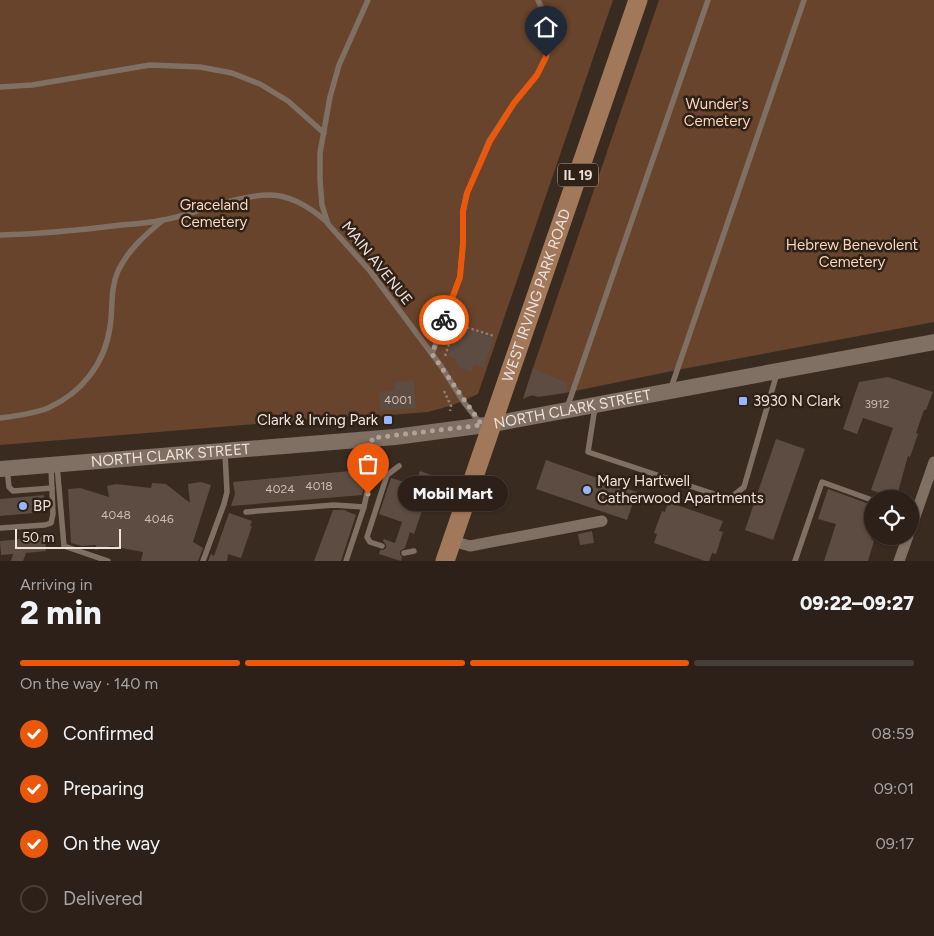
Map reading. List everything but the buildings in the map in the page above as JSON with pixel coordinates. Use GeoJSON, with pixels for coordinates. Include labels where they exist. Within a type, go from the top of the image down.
{"type":"FeatureCollection","features":[{"type":"Feature","properties":{"kind":"main road","name":"WEST IRVING PARK ROAD"},"geometry":{"type":"LineString","coordinates":[[445,561],[488,428],[638,0]]}},
{"type":"Feature","properties":{"kind":"main road","name":"NORTH CLARK STREET"},"geometry":{"type":"LineString","coordinates":[[3,469],[488,428],[567,410],[934,342]]}},
{"type":"Feature","properties":{"kind":"street"},"geometry":{"type":"LineString","coordinates":[[919,505],[929,491],[934,462]]}},
{"type":"Feature","properties":{"kind":"street"},"geometry":{"type":"LineString","coordinates":[[452,541],[470,546],[602,521]]}},
{"type":"Feature","properties":{"kind":"street"},"geometry":{"type":"LineString","coordinates":[[899,561],[905,545]]}},
{"type":"Feature","properties":{"kind":"lane","name":"MAIN AVENUE"},"geometry":{"type":"LineString","coordinates":[[368,0],[340,65],[330,97],[320,153],[322,205],[328,224],[370,271],[441,366],[464,401],[488,428]]}},
{"type":"Feature","properties":{"kind":"lane"},"geometry":{"type":"LineString","coordinates":[[432,354],[460,277],[463,211],[467,193],[490,141],[514,103],[537,75],[546,57],[550,41],[548,22],[538,0]]}},
{"type":"Feature","properties":{"kind":"lane"},"geometry":{"type":"LineString","coordinates":[[567,410],[708,0]]}},
{"type":"Feature","properties":{"kind":"lane"},"geometry":{"type":"LineString","coordinates":[[670,391],[804,0]]}},
{"type":"Feature","properties":{"kind":"lane"},"geometry":{"type":"LineString","coordinates":[[0,87],[32,85],[150,65],[200,67],[232,73],[260,84],[288,100],[324,133]]}},
{"type":"Feature","properties":{"kind":"lane"},"geometry":{"type":"LineString","coordinates":[[0,235],[58,233],[163,220],[226,203],[270,195],[285,197],[299,202],[313,210],[328,224]]}},
{"type":"Feature","properties":{"kind":"lane"},"geometry":{"type":"LineString","coordinates":[[0,418],[29,414],[49,408],[85,384],[98,365],[108,344],[113,287],[117,272],[140,239],[163,220]]}},
{"type":"Feature","properties":{"kind":"lane"},"geometry":{"type":"LineString","coordinates":[[596,405],[588,452],[720,496],[733,496],[744,487],[777,371]]}},
{"type":"Feature","properties":{"kind":"lane"},"geometry":{"type":"LineString","coordinates":[[346,561],[364,507],[371,474],[372,438]]}},
{"type":"Feature","properties":{"kind":"lane"},"geometry":{"type":"LineString","coordinates":[[203,561],[227,492],[225,450]]}},
{"type":"Feature","properties":{"kind":"lane"},"geometry":{"type":"LineString","coordinates":[[0,528],[51,523],[53,514],[52,488],[54,465]]}},
{"type":"Feature","properties":{"kind":"lane"},"geometry":{"type":"LineString","coordinates":[[54,465],[64,546],[108,561]]}},
{"type":"Feature","properties":{"kind":"lane"},"geometry":{"type":"LineString","coordinates":[[382,546],[370,542],[367,537],[387,475],[398,466]]}},
{"type":"Feature","properties":{"kind":"lane"},"geometry":{"type":"LineString","coordinates":[[3,469],[9,487],[13,491],[52,488]]}},
{"type":"Feature","properties":{"kind":"lane"},"geometry":{"type":"LineString","coordinates":[[795,561],[822,482],[864,497]]}},
{"type":"Feature","properties":{"kind":"lane"},"geometry":{"type":"LineString","coordinates":[[246,512],[334,504],[364,507]]}},
{"type":"Feature","properties":{"kind":"lane"},"geometry":{"type":"LineString","coordinates":[[404,553],[414,551]]}},
{"type":"Feature","properties":{"kind":"path"},"geometry":{"type":"LineString","coordinates":[[441,366],[456,324],[494,336]]}},
{"type":"Feature","properties":{"kind":"green space","name":"Graceland Cemetery"},"geometry":{"type":"Polygon","coordinates":[[[0,0],[613,0],[478,394],[453,405],[428,412],[378,416],[377,414],[0,445],[0,0]]]}},
{"type":"Feature","properties":{"kind":"green space","name":"Wunder's Cemetery"},"geometry":{"type":"Polygon","coordinates":[[[659,0],[934,0],[934,322],[565,393],[526,396],[525,393],[533,368],[659,0]]]}},
{"type":"Feature","properties":{"kind":"way so far"},"geometry":{"type":"LineString","coordinates":[[368,494],[371,474],[372,438],[482,425],[432,354],[444,320]]}},
{"type":"Feature","properties":{"kind":"place","name":"3930 N Clark"},"geometry":{"type":"Point","coordinates":[743,401]}},
{"type":"Feature","properties":{"kind":"place","name":"Clark & Irving Park"},"geometry":{"type":"Point","coordinates":[388,420]}},
{"type":"Feature","properties":{"kind":"place","name":"Mary Hartwell Catherwood Apartments"},"geometry":{"type":"Point","coordinates":[587,490]}},
{"type":"Feature","properties":{"kind":"place","name":"Mobil Mart"},"geometry":{"type":"Point","coordinates":[368,494]}},
{"type":"Feature","properties":{"kind":"place","name":"BP"},"geometry":{"type":"Point","coordinates":[23,506]}},
{"type":"Feature","properties":{"kind":"route"},"geometry":{"type":"LineString","coordinates":[[444,320],[460,277],[463,211],[467,193],[490,141],[514,103],[537,75],[546,57]]}},
{"type":"Feature","properties":{"kind":"park label","name":"Hebrew Benevolent Cemetery"},"geometry":{"type":"Point","coordinates":[852,254]}}]}
